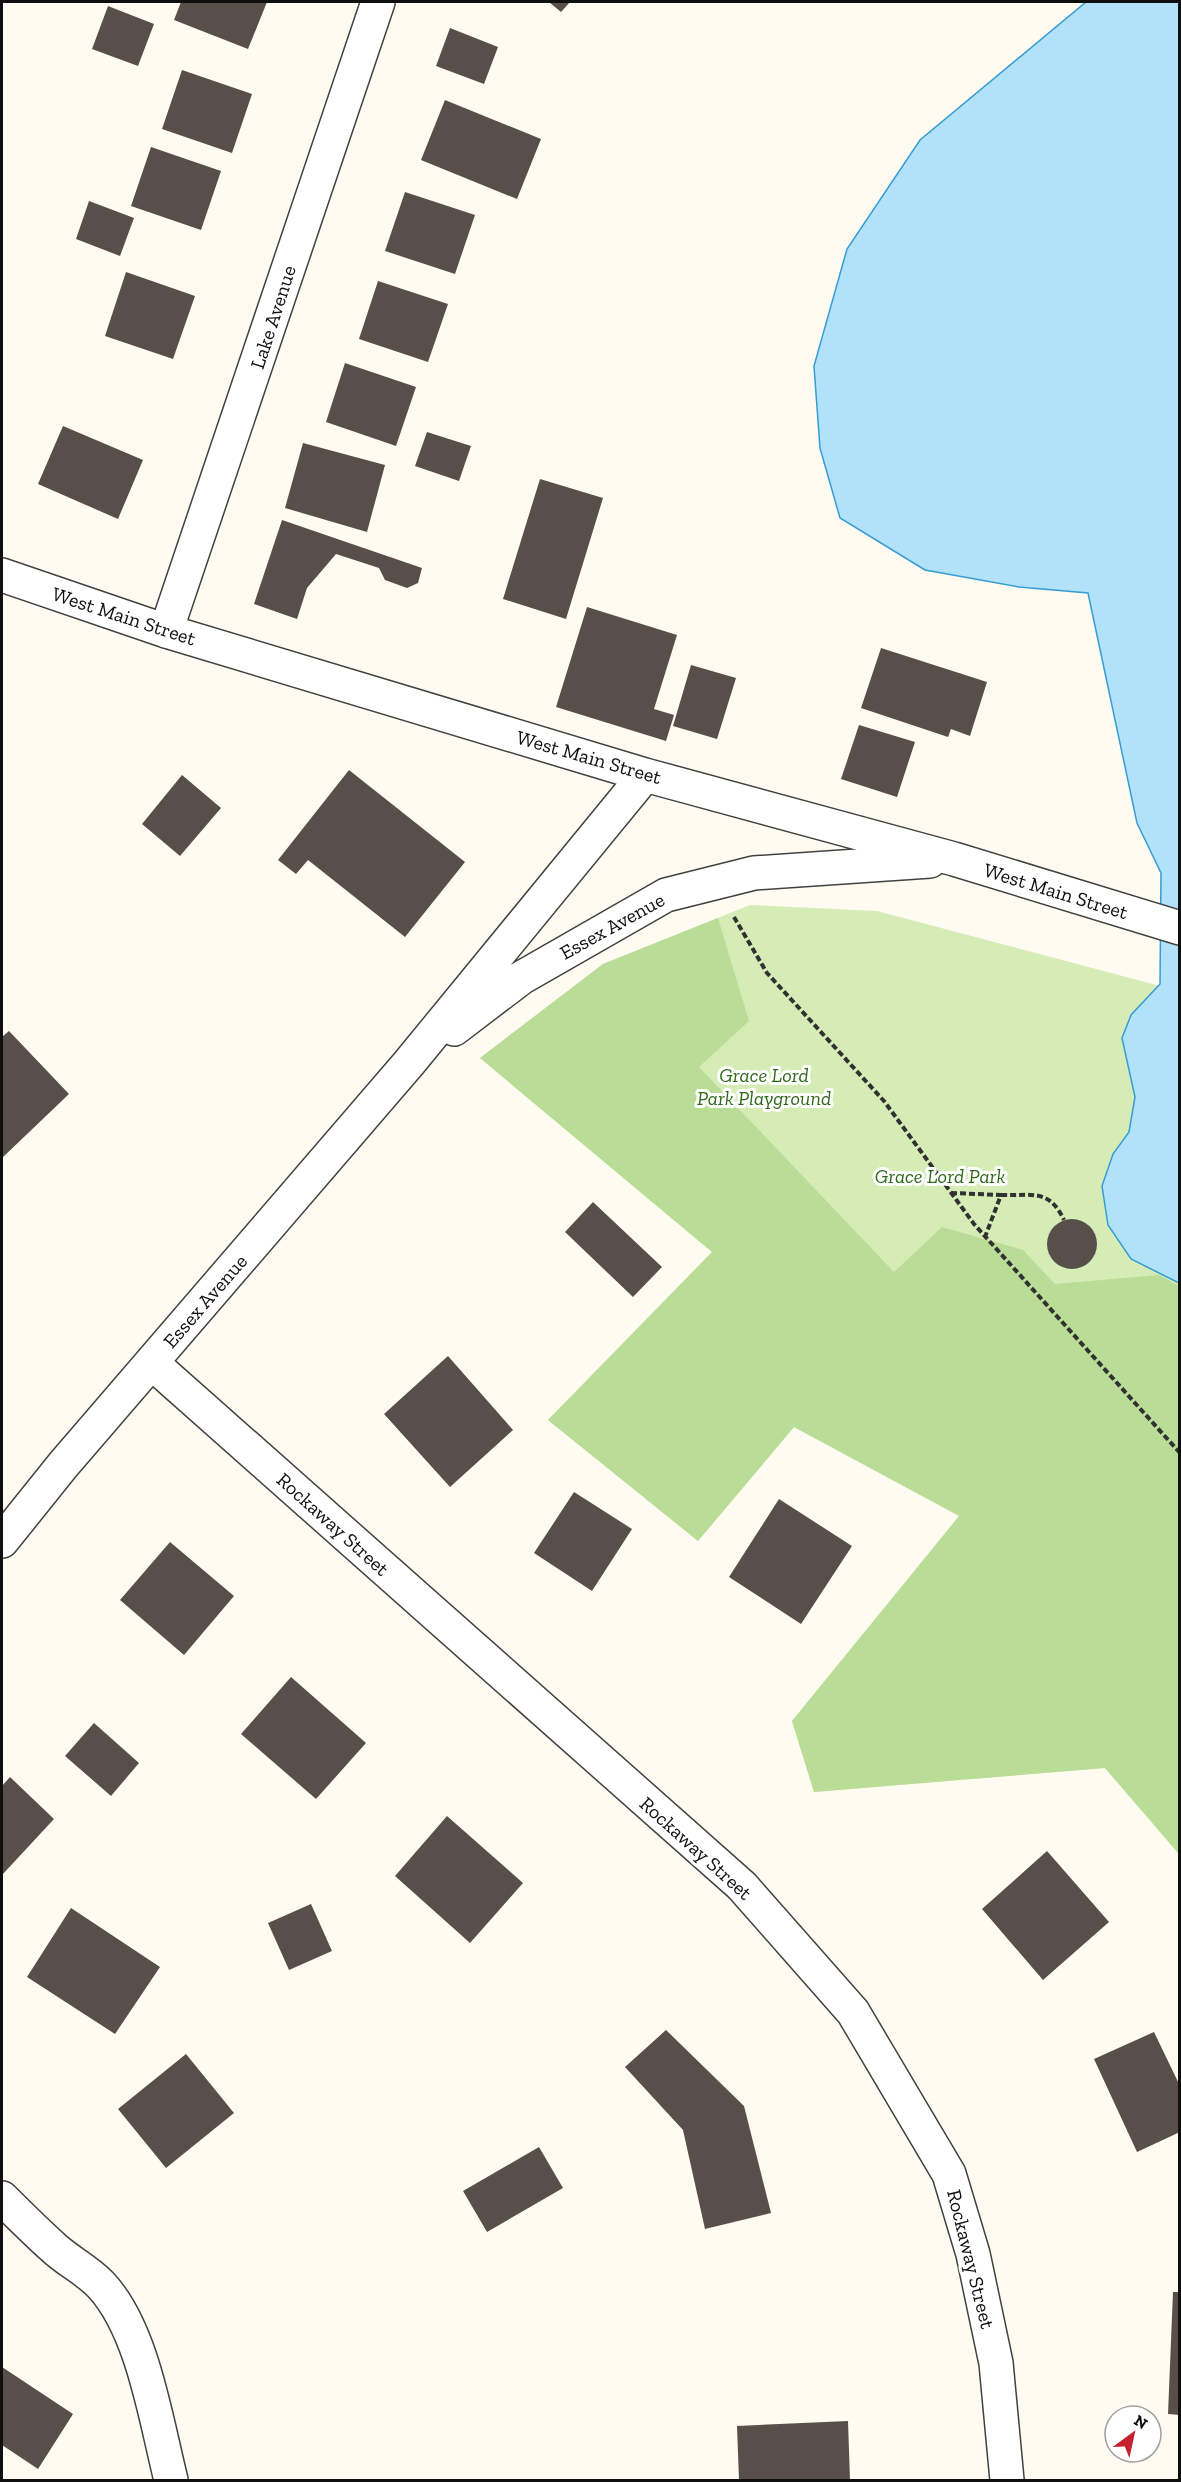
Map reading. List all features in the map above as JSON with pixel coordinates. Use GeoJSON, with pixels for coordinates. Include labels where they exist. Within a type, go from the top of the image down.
{"type":"FeatureCollection","features":[{"type":"Feature","properties":{"kind":"street","name":"Lake Avenue"},"geometry":{"type":"LineString","coordinates":[[166,631],[378,2]]}},
{"type":"Feature","properties":{"kind":"street","name":"West Main Street"},"geometry":{"type":"LineString","coordinates":[[2,575],[166,631],[645,775],[954,859],[1179,928]]}},
{"type":"Feature","properties":{"kind":"street","name":"Essex Avenue"},"geometry":{"type":"LineString","coordinates":[[2,1541],[410,1063],[645,775]]}},
{"type":"Feature","properties":{"kind":"street","name":"Essex Avenue"},"geometry":{"type":"LineString","coordinates":[[410,1063],[521,978],[666,895],[754,873],[954,859]]}},
{"type":"Feature","properties":{"kind":"street","name":"Rockaway Street"},"geometry":{"type":"LineString","coordinates":[[152,1363],[742,1886],[853,2012],[949,2174],[973,2254],[996,2363],[1007,2481]]}},
{"type":"Feature","properties":{"kind":"street"},"geometry":{"type":"LineString","coordinates":[[2,2198],[56,2250],[102,2285],[118,2308],[131,2333],[148,2386],[171,2481]]}},
{"type":"Feature","properties":{"kind":"path"},"geometry":{"type":"LineString","coordinates":[[714,882],[766,973],[884,1101],[985,1237],[1179,1453]]}},
{"type":"Feature","properties":{"kind":"path"},"geometry":{"type":"LineString","coordinates":[[951,1193],[1045,1196],[1057,1206],[1064,1220]]}},
{"type":"Feature","properties":{"kind":"path"},"geometry":{"type":"LineString","coordinates":[[985,1237],[1001,1195]]}},
{"type":"Feature","properties":{"kind":"green space","name":"Grace Lord Park"},"geometry":{"type":"Polygon","coordinates":[[[750,905],[877,911],[1179,991],[1179,1854],[1105,1768],[814,1792],[792,1721],[960,1516],[794,1427],[698,1541],[548,1420],[712,1252],[480,1058],[603,964],[750,905]]]}},
{"type":"Feature","properties":{"kind":"green space","name":"Grace Lord Park"},"geometry":{"type":"Polygon","coordinates":[[[718,918],[749,1021],[699,1067],[894,1272],[942,1227],[1023,1250],[1055,1284],[1159,1275],[1179,1286],[1179,1854],[1105,1768],[814,1792],[792,1721],[959,1516],[794,1427],[698,1541],[548,1420],[712,1252],[480,1058],[603,964],[718,918]]]}},
{"type":"Feature","properties":{"kind":"water"},"geometry":{"type":"Polygon","coordinates":[[[1086,2],[1179,2],[1179,1283],[1131,1259],[1108,1225],[1102,1186],[1113,1154],[1129,1132],[1135,1097],[1122,1038],[1131,1015],[1160,984],[1161,873],[1137,823],[1088,593],[1019,587],[925,570],[840,518],[820,448],[814,366],[847,249],[920,140],[1086,2]]]}},
{"type":"Feature","properties":{"kind":"building"},"geometry":{"type":"Polygon","coordinates":[[[181,2],[267,2],[248,49],[174,20],[181,2]]]}},
{"type":"Feature","properties":{"kind":"building"},"geometry":{"type":"Polygon","coordinates":[[[549,2],[570,2],[561,12],[549,2]]]}},
{"type":"Feature","properties":{"kind":"building"},"geometry":{"type":"Polygon","coordinates":[[[108,6],[154,24],[138,66],[92,49],[108,6]]]}},
{"type":"Feature","properties":{"kind":"building"},"geometry":{"type":"Polygon","coordinates":[[[450,28],[498,47],[484,84],[436,66],[450,28]]]}},
{"type":"Feature","properties":{"kind":"building"},"geometry":{"type":"Polygon","coordinates":[[[182,70],[252,94],[232,153],[162,129],[182,70]]]}},
{"type":"Feature","properties":{"kind":"building"},"geometry":{"type":"Polygon","coordinates":[[[445,100],[541,139],[517,199],[421,160],[445,100]]]}},
{"type":"Feature","properties":{"kind":"building"},"geometry":{"type":"Polygon","coordinates":[[[151,147],[221,171],[201,230],[131,206],[151,147]]]}},
{"type":"Feature","properties":{"kind":"building"},"geometry":{"type":"Polygon","coordinates":[[[405,192],[475,215],[455,274],[385,251],[405,192]]]}},
{"type":"Feature","properties":{"kind":"building"},"geometry":{"type":"Polygon","coordinates":[[[89,201],[134,218],[120,256],[76,239],[89,201]]]}},
{"type":"Feature","properties":{"kind":"building"},"geometry":{"type":"Polygon","coordinates":[[[126,272],[195,296],[173,359],[105,336],[126,272]]]}},
{"type":"Feature","properties":{"kind":"building"},"geometry":{"type":"Polygon","coordinates":[[[378,281],[448,304],[428,362],[359,339],[378,281]]]}},
{"type":"Feature","properties":{"kind":"building"},"geometry":{"type":"Polygon","coordinates":[[[345,363],[416,387],[396,446],[326,422],[345,363]]]}},
{"type":"Feature","properties":{"kind":"building"},"geometry":{"type":"Polygon","coordinates":[[[63,426],[143,460],[118,519],[38,484],[63,426]]]}},
{"type":"Feature","properties":{"kind":"building"},"geometry":{"type":"Polygon","coordinates":[[[427,432],[471,446],[459,481],[415,466],[427,432]]]}},
{"type":"Feature","properties":{"kind":"building"},"geometry":{"type":"Polygon","coordinates":[[[303,443],[385,465],[367,532],[285,508],[303,443]]]}},
{"type":"Feature","properties":{"kind":"building"},"geometry":{"type":"Polygon","coordinates":[[[540,479],[603,498],[566,619],[503,599],[540,479]]]}},
{"type":"Feature","properties":{"kind":"building"},"geometry":{"type":"Polygon","coordinates":[[[282,520],[422,568],[418,583],[407,588],[385,580],[379,568],[336,554],[307,588],[297,619],[254,604],[282,520]]]}},
{"type":"Feature","properties":{"kind":"building"},"geometry":{"type":"Polygon","coordinates":[[[587,607],[677,635],[654,709],[674,715],[666,741],[556,707],[587,607]]]}},
{"type":"Feature","properties":{"kind":"building"},"geometry":{"type":"Polygon","coordinates":[[[881,648],[987,682],[970,736],[951,729],[948,737],[861,708],[881,648]]]}},
{"type":"Feature","properties":{"kind":"building"},"geometry":{"type":"Polygon","coordinates":[[[691,665],[736,678],[717,739],[673,726],[691,665]]]}},
{"type":"Feature","properties":{"kind":"building"},"geometry":{"type":"Polygon","coordinates":[[[859,725],[915,742],[897,797],[841,779],[859,725]]]}},
{"type":"Feature","properties":{"kind":"building"},"geometry":{"type":"Polygon","coordinates":[[[349,770],[465,862],[405,937],[308,860],[296,874],[278,860],[349,770]]]}},
{"type":"Feature","properties":{"kind":"building"},"geometry":{"type":"Polygon","coordinates":[[[182,775],[221,808],[180,856],[142,824],[182,775]]]}},
{"type":"Feature","properties":{"kind":"building"},"geometry":{"type":"Polygon","coordinates":[[[9,1031],[69,1094],[2,1158],[2,1037],[9,1031]]]}},
{"type":"Feature","properties":{"kind":"building"},"geometry":{"type":"Polygon","coordinates":[[[593,1202],[662,1267],[633,1297],[565,1232],[593,1202]]]}},
{"type":"Feature","properties":{"kind":"building"},"geometry":{"type":"Polygon","coordinates":[[[1067,1219],[1077,1219],[1090,1226],[1097,1239],[1097,1249],[1090,1262],[1077,1269],[1067,1269],[1058,1265],[1051,1258],[1047,1249],[1047,1239],[1051,1230],[1058,1223],[1067,1219]]]}},
{"type":"Feature","properties":{"kind":"building"},"geometry":{"type":"Polygon","coordinates":[[[448,1356],[513,1430],[450,1487],[384,1414],[448,1356]]]}},
{"type":"Feature","properties":{"kind":"building"},"geometry":{"type":"Polygon","coordinates":[[[574,1492],[632,1529],[592,1591],[534,1553],[574,1492]]]}},
{"type":"Feature","properties":{"kind":"building"},"geometry":{"type":"Polygon","coordinates":[[[779,1499],[852,1546],[801,1624],[729,1577],[779,1499]]]}},
{"type":"Feature","properties":{"kind":"building"},"geometry":{"type":"Polygon","coordinates":[[[170,1542],[234,1596],[184,1655],[120,1600],[170,1542]]]}},
{"type":"Feature","properties":{"kind":"building"},"geometry":{"type":"Polygon","coordinates":[[[291,1677],[366,1743],[316,1799],[241,1734],[291,1677]]]}},
{"type":"Feature","properties":{"kind":"building"},"geometry":{"type":"Polygon","coordinates":[[[94,1723],[139,1763],[111,1796],[65,1756],[94,1723]]]}},
{"type":"Feature","properties":{"kind":"building"},"geometry":{"type":"Polygon","coordinates":[[[10,1777],[54,1819],[2,1875],[2,1786],[10,1777]]]}},
{"type":"Feature","properties":{"kind":"building"},"geometry":{"type":"Polygon","coordinates":[[[447,1816],[523,1883],[470,1943],[395,1876],[447,1816]]]}},
{"type":"Feature","properties":{"kind":"building"},"geometry":{"type":"Polygon","coordinates":[[[1047,1851],[1109,1922],[1043,1980],[982,1909],[1047,1851]]]}},
{"type":"Feature","properties":{"kind":"building"},"geometry":{"type":"Polygon","coordinates":[[[311,1904],[332,1951],[289,1970],[268,1923],[311,1904]]]}},
{"type":"Feature","properties":{"kind":"building"},"geometry":{"type":"Polygon","coordinates":[[[71,1908],[160,1967],[115,2034],[27,1977],[71,1908]]]}},
{"type":"Feature","properties":{"kind":"building"},"geometry":{"type":"Polygon","coordinates":[[[666,2030],[744,2106],[771,2213],[705,2229],[683,2130],[625,2067],[666,2030]]]}},
{"type":"Feature","properties":{"kind":"building"},"geometry":{"type":"Polygon","coordinates":[[[1154,2032],[1180,2086],[1180,2132],[1137,2152],[1094,2059],[1154,2032]]]}},
{"type":"Feature","properties":{"kind":"building"},"geometry":{"type":"Polygon","coordinates":[[[186,2054],[234,2113],[166,2168],[118,2109],[186,2054]]]}},
{"type":"Feature","properties":{"kind":"building"},"geometry":{"type":"Polygon","coordinates":[[[539,2147],[563,2188],[487,2232],[463,2191],[539,2147]]]}},
{"type":"Feature","properties":{"kind":"building"},"geometry":{"type":"Polygon","coordinates":[[[1173,2292],[1180,2292],[1180,2415],[1168,2414],[1173,2292]]]}},
{"type":"Feature","properties":{"kind":"building"},"geometry":{"type":"Polygon","coordinates":[[[2,2367],[73,2414],[38,2469],[2,2445],[2,2367]]]}},
{"type":"Feature","properties":{"kind":"building"},"geometry":{"type":"Polygon","coordinates":[[[848,2421],[850,2480],[739,2480],[737,2426],[848,2421]]]}},
{"type":"Feature","properties":{"kind":"park label","name":"Grace Lord Park Playground"},"geometry":{"type":"Point","coordinates":[764,1086]}}]}
